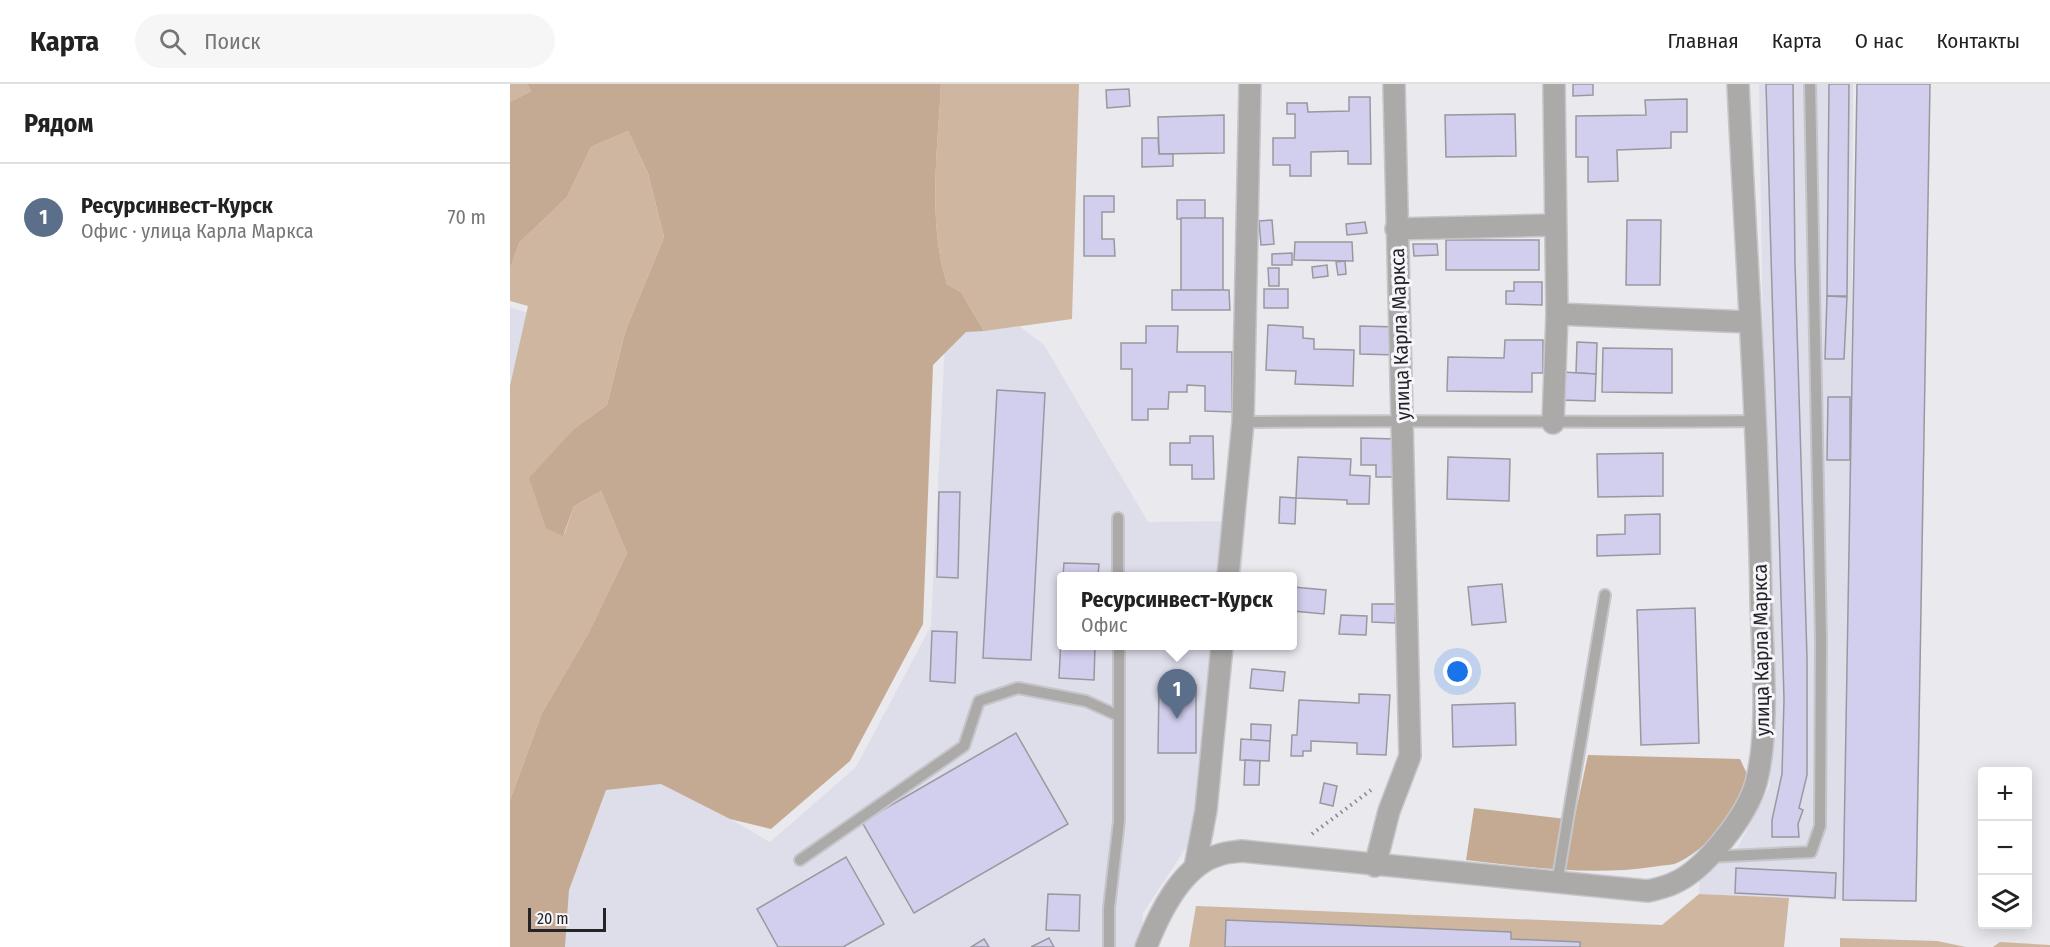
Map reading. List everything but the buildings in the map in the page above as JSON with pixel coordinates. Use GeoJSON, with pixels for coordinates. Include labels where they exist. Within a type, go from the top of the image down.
{"type":"FeatureCollection","features":[{"type":"Feature","properties":{"kind":"street"},"geometry":{"type":"LineString","coordinates":[[1228,572],[1243,422],[1250,84]]}},
{"type":"Feature","properties":{"kind":"street","name":"улица Карла Маркса"},"geometry":{"type":"LineString","coordinates":[[1375,866],[1389,811],[1410,756],[1394,84]]}},
{"type":"Feature","properties":{"kind":"street"},"geometry":{"type":"LineString","coordinates":[[1553,423],[1557,314],[1554,84]]}},
{"type":"Feature","properties":{"kind":"street","name":"улица Карла Маркса"},"geometry":{"type":"LineString","coordinates":[[1146,947],[1154,927],[1181,883],[1195,867],[1218,855],[1242,851],[1557,884],[1648,891],[1676,883],[1706,858],[1728,834],[1746,807],[1755,784],[1761,756],[1760,561],[1738,84]]}},
{"type":"Feature","properties":{"kind":"street"},"geometry":{"type":"LineString","coordinates":[[1396,229],[1555,225]]}},
{"type":"Feature","properties":{"kind":"street"},"geometry":{"type":"LineString","coordinates":[[1557,314],[1749,322]]}},
{"type":"Feature","properties":{"kind":"street","name":"улица Карла Маркса"},"geometry":{"type":"LineString","coordinates":[[1195,867],[1206,810],[1222,650]]}},
{"type":"Feature","properties":{"kind":"lane"},"geometry":{"type":"LineString","coordinates":[[1706,858],[1811,852],[1820,826],[1820,628],[1810,84]]}},
{"type":"Feature","properties":{"kind":"lane"},"geometry":{"type":"LineString","coordinates":[[1243,422],[1754,421]]}},
{"type":"Feature","properties":{"kind":"lane"},"geometry":{"type":"LineString","coordinates":[[1118,518],[1118,572]]}},
{"type":"Feature","properties":{"kind":"lane"},"geometry":{"type":"LineString","coordinates":[[1557,884],[1605,595]]}},
{"type":"Feature","properties":{"kind":"lane"},"geometry":{"type":"LineString","coordinates":[[1109,947],[1109,908],[1119,821],[1119,650]]}},
{"type":"Feature","properties":{"kind":"lane"},"geometry":{"type":"LineString","coordinates":[[800,860],[964,746],[979,701],[1018,688],[1086,701],[1119,716]]}},
{"type":"Feature","properties":{"kind":"path"},"geometry":{"type":"LineString","coordinates":[[1286,856],[1376,786]]}},
{"type":"Feature","properties":{"kind":"shaded area"},"geometry":{"type":"Polygon","coordinates":[[[510,84],[527,84],[531,91],[510,102],[510,84]]]}},
{"type":"Feature","properties":{"kind":"shaded area"},"geometry":{"type":"Polygon","coordinates":[[[527,84],[941,84],[935,185],[937,235],[941,260],[947,284],[961,292],[984,331],[966,332],[933,365],[923,624],[850,761],[771,829],[730,819],[661,784],[606,790],[569,890],[565,947],[510,947],[510,800],[542,713],[588,634],[627,553],[601,491],[574,506],[563,536],[546,528],[529,478],[575,428],[607,405],[625,332],[664,237],[648,173],[628,131],[591,147],[567,197],[519,243],[510,269],[510,102],[531,91],[527,84]]]}},
{"type":"Feature","properties":{"kind":"shaded area"},"geometry":{"type":"Polygon","coordinates":[[[941,84],[1079,84],[1072,319],[984,331],[961,292],[947,284],[937,235],[935,185],[941,84]]]}},
{"type":"Feature","properties":{"kind":"shaded area"},"geometry":{"type":"Polygon","coordinates":[[[1759,84],[1853,84],[1851,468],[1843,900],[1699,894],[1700,872],[1736,851],[1770,786],[1759,84]]]}},
{"type":"Feature","properties":{"kind":"shaded area"},"geometry":{"type":"Polygon","coordinates":[[[628,131],[648,173],[664,237],[625,332],[607,405],[575,428],[564,535],[574,506],[601,491],[627,553],[588,634],[542,713],[510,800],[510,386],[528,306],[510,301],[510,269],[519,243],[567,197],[591,147],[628,131]]]}},
{"type":"Feature","properties":{"kind":"shaded area"},"geometry":{"type":"Polygon","coordinates":[[[510,307],[534,315],[510,432],[510,307]]]}},
{"type":"Feature","properties":{"kind":"shaded area"},"geometry":{"type":"Polygon","coordinates":[[[1019,326],[1044,345],[1148,522],[1246,521],[1241,572],[1057,572],[1057,650],[1234,650],[1214,837],[1193,837],[1143,913],[1141,947],[565,947],[569,890],[606,790],[661,784],[770,842],[856,767],[931,626],[945,342],[966,332],[1019,326]]]}},
{"type":"Feature","properties":{"kind":"shaded area"},"geometry":{"type":"Polygon","coordinates":[[[1588,755],[1740,759],[1747,774],[1730,813],[1713,836],[1692,855],[1670,865],[1629,870],[1582,871],[1466,860],[1474,808],[1574,820],[1588,755]]]}},
{"type":"Feature","properties":{"kind":"shaded area"},"geometry":{"type":"Polygon","coordinates":[[[1699,894],[1789,898],[1784,947],[1189,947],[1196,906],[1662,925],[1699,894]]]}},
{"type":"Feature","properties":{"kind":"shaded area"},"geometry":{"type":"Polygon","coordinates":[[[1840,938],[1937,941],[1966,947],[1840,947],[1840,938]]]}},
{"type":"Feature","properties":{"kind":"shaded area"},"geometry":{"type":"Polygon","coordinates":[[[2000,942],[2050,945],[2050,947],[1993,947],[2000,942]]]}},
{"type":"Feature","properties":{"kind":"place","name":"Ресурсинвест-Курск"},"geometry":{"type":"Point","coordinates":[1177,719]}}]}
